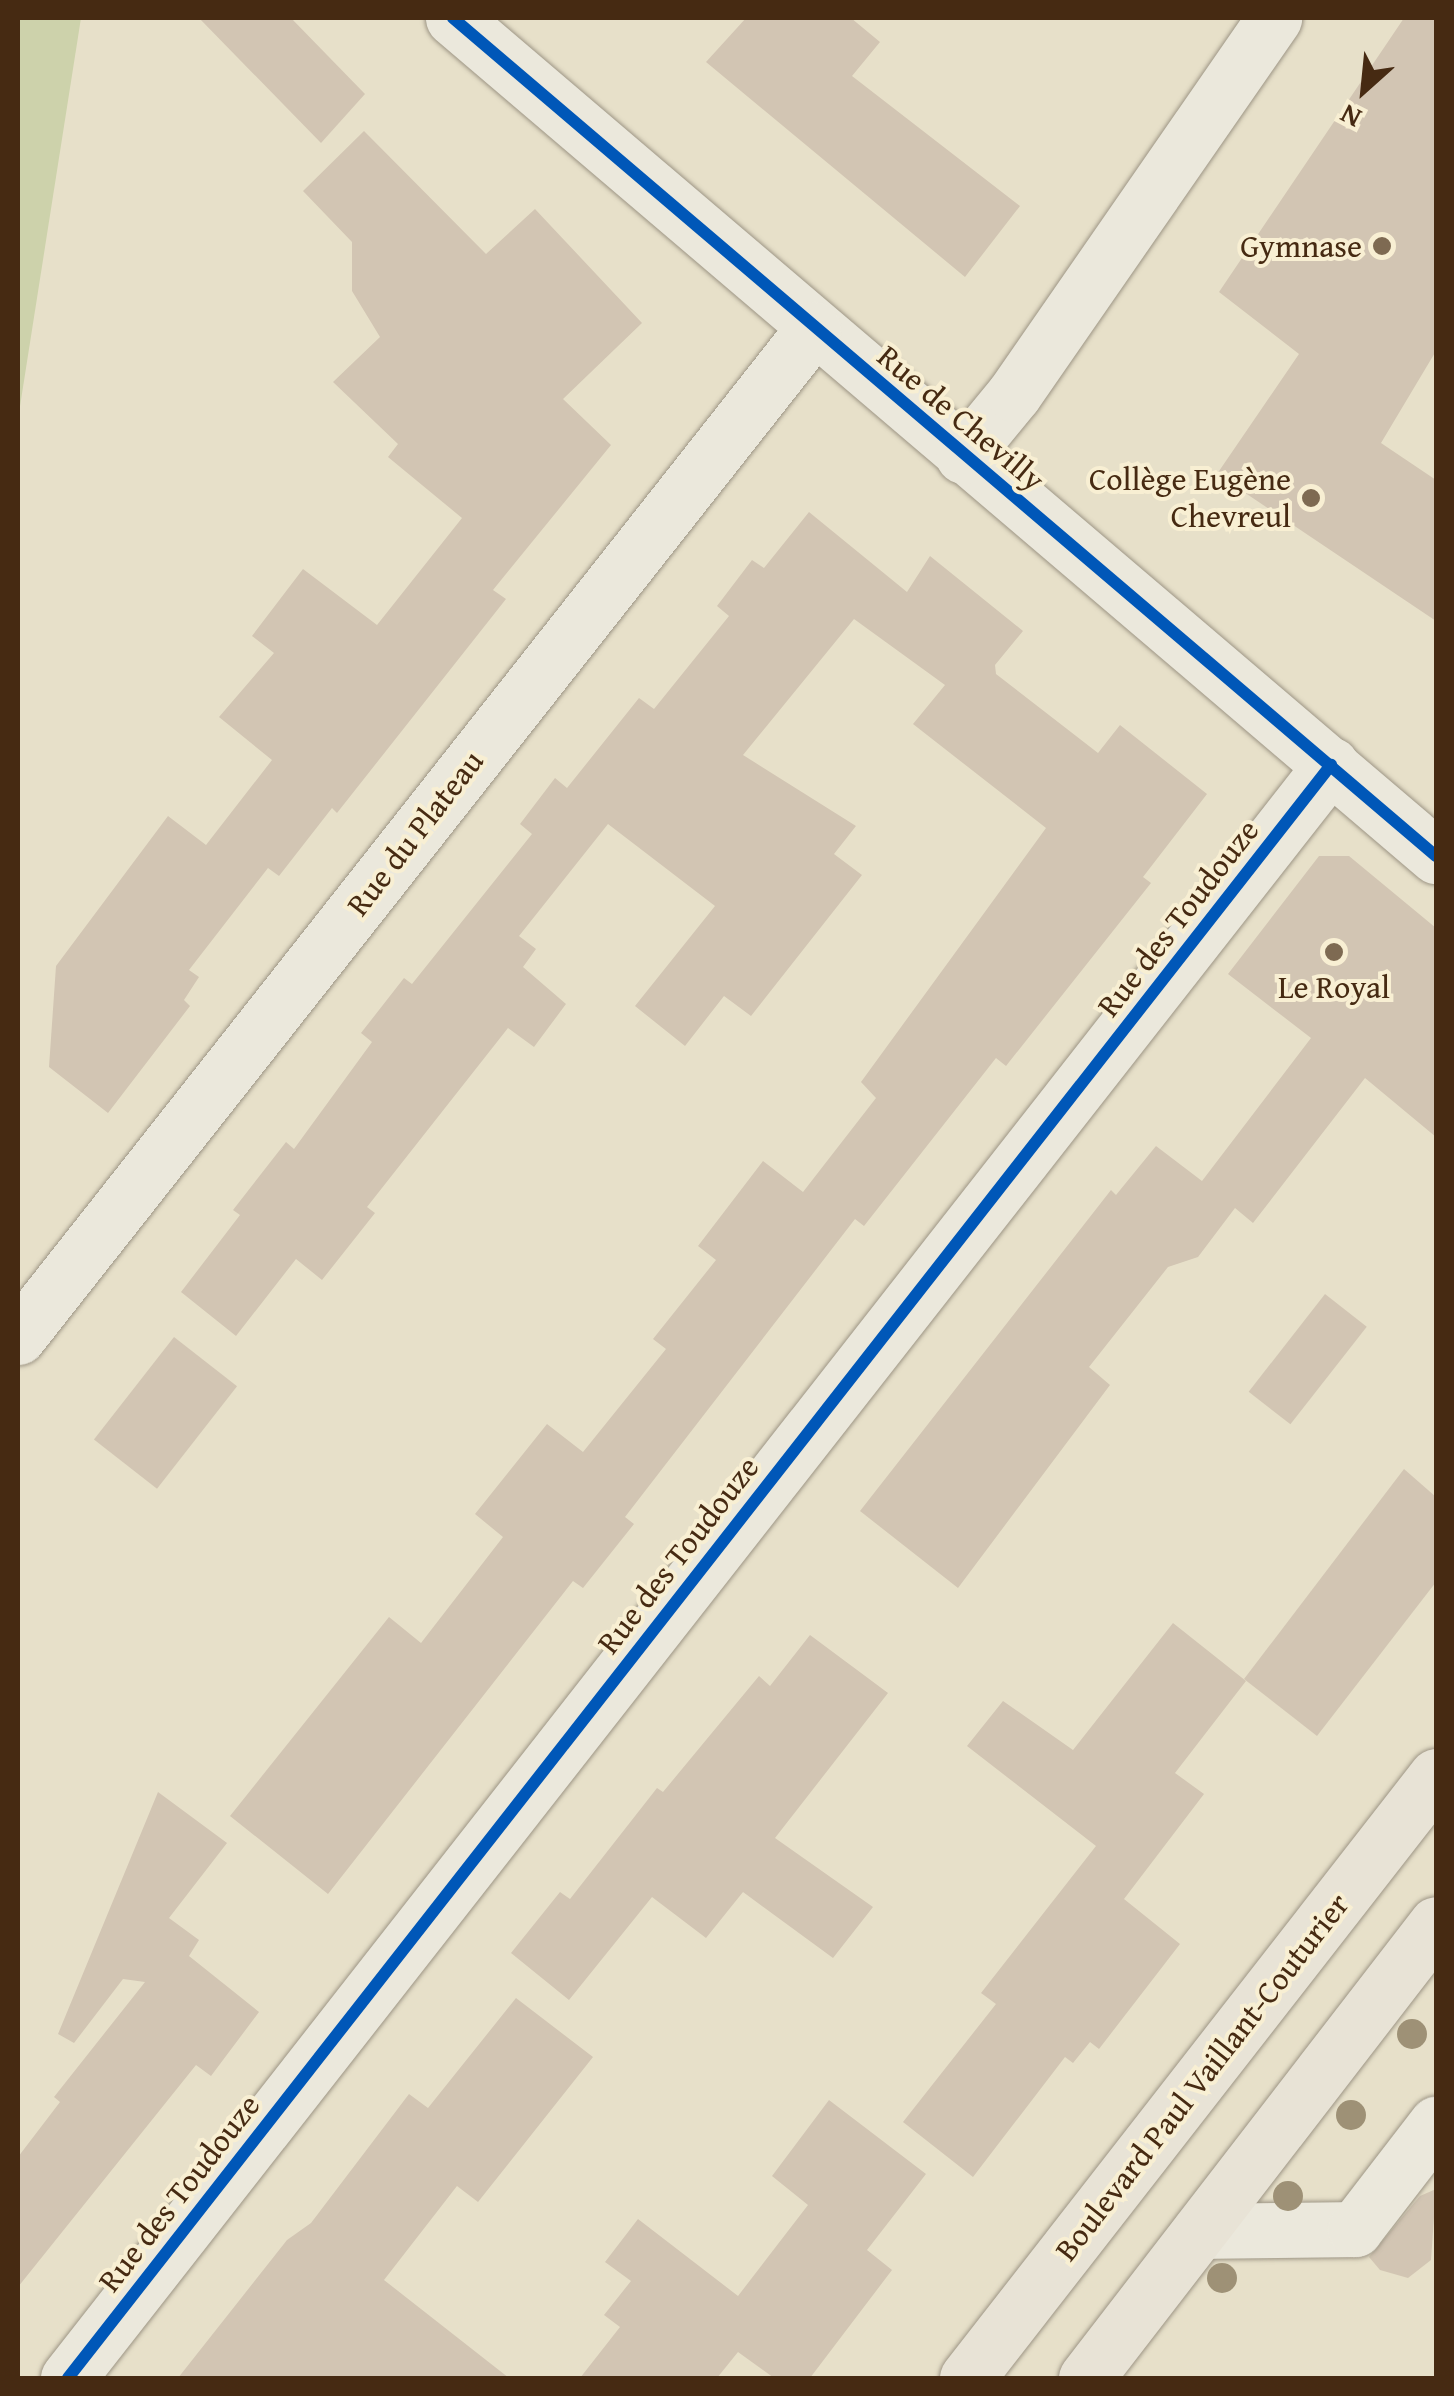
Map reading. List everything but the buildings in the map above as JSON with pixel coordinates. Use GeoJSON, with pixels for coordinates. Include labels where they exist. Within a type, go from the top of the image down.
{"type":"FeatureCollection","features":[{"type":"Feature","properties":{"kind":"main road","name":"Boulevard Paul Vaillant-Couturier"},"geometry":{"type":"LineString","coordinates":[[966,2378],[1436,1776]]}},
{"type":"Feature","properties":{"kind":"main road"},"geometry":{"type":"LineString","coordinates":[[1086,2378],[1434,1940]]}},
{"type":"Feature","properties":{"kind":"street","name":"Rue de Chevilly"},"geometry":{"type":"LineString","coordinates":[[454,18],[813,329],[1436,856]]}},
{"type":"Feature","properties":{"kind":"street"},"geometry":{"type":"LineString","coordinates":[[963,456],[1014,394],[1274,18]]}},
{"type":"Feature","properties":{"kind":"street","name":"Rue du Plateau"},"geometry":{"type":"LineString","coordinates":[[18,1337],[813,329]]}},
{"type":"Feature","properties":{"kind":"street","name":"Rue des Toudouze"},"geometry":{"type":"LineString","coordinates":[[68,2378],[1332,766]]}},
{"type":"Feature","properties":{"kind":"street"},"geometry":{"type":"LineString","coordinates":[[1200,2231],[1355,2229],[1436,2124]]}},
{"type":"Feature","properties":{"kind":"green space"},"geometry":{"type":"Polygon","coordinates":[[[18,18],[81,18],[18,419],[18,18]]]}},
{"type":"Feature","properties":{"kind":"cycle path"},"geometry":{"type":"LineString","coordinates":[[453,18],[1436,856]]}},
{"type":"Feature","properties":{"kind":"cycle path"},"geometry":{"type":"LineString","coordinates":[[68,2378],[1331,765]]}},
{"type":"Feature","properties":{"kind":"place","name":"Gymnase"},"geometry":{"type":"Point","coordinates":[1382,246]}},
{"type":"Feature","properties":{"kind":"place","name":"Collège Eugène Chevreul"},"geometry":{"type":"Point","coordinates":[1311,498]}},
{"type":"Feature","properties":{"kind":"place","name":"Le Royal"},"geometry":{"type":"Point","coordinates":[1334,952]}}]}
